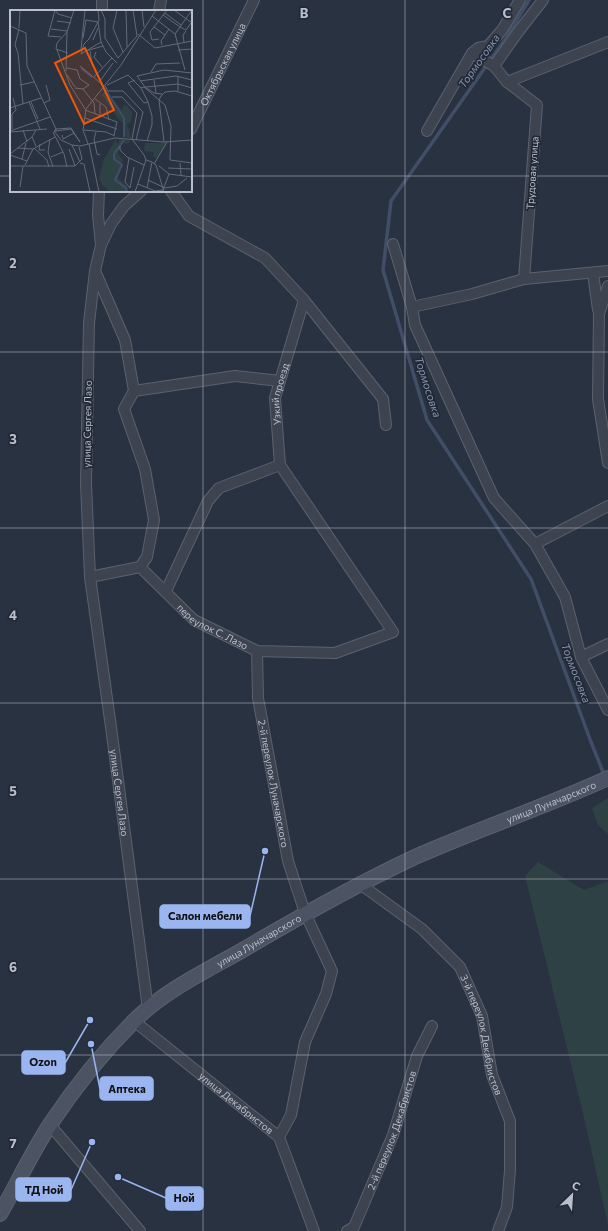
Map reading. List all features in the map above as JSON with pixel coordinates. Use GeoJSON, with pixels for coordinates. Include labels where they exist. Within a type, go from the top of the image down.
{"type":"FeatureCollection","features":[{"type":"Feature","properties":{"kind":"main road","name":"улица Луначарского"},"geometry":{"type":"LineString","coordinates":[[0,1214],[50,1125],[72,1092],[98,1060],[134,1021],[169,993],[305,913],[415,857],[608,778]]}},
{"type":"Feature","properties":{"kind":"street"},"geometry":{"type":"LineString","coordinates":[[159,10],[161,0]]}},
{"type":"Feature","properties":{"kind":"street","name":"Октябрьская улица"},"geometry":{"type":"LineString","coordinates":[[192,127],[254,0]]}},
{"type":"Feature","properties":{"kind":"street"},"geometry":{"type":"LineString","coordinates":[[428,131],[472,53],[478,48],[488,46],[502,30],[520,0]]}},
{"type":"Feature","properties":{"kind":"street"},"geometry":{"type":"LineString","coordinates":[[494,66],[543,0]]}},
{"type":"Feature","properties":{"kind":"street"},"geometry":{"type":"LineString","coordinates":[[472,53],[494,66],[507,82],[608,42]]}},
{"type":"Feature","properties":{"kind":"street","name":"Трудовая улица"},"geometry":{"type":"LineString","coordinates":[[507,82],[537,105],[524,279]]}},
{"type":"Feature","properties":{"kind":"street"},"geometry":{"type":"LineString","coordinates":[[99,192],[98,215],[101,245]]}},
{"type":"Feature","properties":{"kind":"street"},"geometry":{"type":"LineString","coordinates":[[101,245],[111,224],[124,206],[140,192]]}},
{"type":"Feature","properties":{"kind":"street"},"geometry":{"type":"LineString","coordinates":[[171,192],[189,216],[265,258],[304,300],[383,399],[386,425]]}},
{"type":"Feature","properties":{"kind":"street"},"geometry":{"type":"LineString","coordinates":[[393,244],[412,307],[415,325],[494,498],[535,544],[565,597],[581,657],[608,710]]}},
{"type":"Feature","properties":{"kind":"street","name":"улица Сергея Лазо"},"geometry":{"type":"LineString","coordinates":[[101,245],[95,271],[89,324],[86,483],[90,577],[148,1009]]}},
{"type":"Feature","properties":{"kind":"street"},"geometry":{"type":"LineString","coordinates":[[90,577],[140,567],[148,557],[154,520],[145,469],[124,409],[134,391],[125,340],[95,271]]}},
{"type":"Feature","properties":{"kind":"street"},"geometry":{"type":"LineString","coordinates":[[412,307],[472,294],[524,279],[608,271]]}},
{"type":"Feature","properties":{"kind":"street"},"geometry":{"type":"LineString","coordinates":[[593,273],[599,314],[598,399],[608,463]]}},
{"type":"Feature","properties":{"kind":"street"},"geometry":{"type":"LineString","coordinates":[[599,314],[608,286]]}},
{"type":"Feature","properties":{"kind":"street","name":"Узкий проезд"},"geometry":{"type":"LineString","coordinates":[[304,300],[275,398],[280,465],[393,632]]}},
{"type":"Feature","properties":{"kind":"street"},"geometry":{"type":"LineString","coordinates":[[134,391],[235,376],[280,382]]}},
{"type":"Feature","properties":{"kind":"street"},"geometry":{"type":"LineString","coordinates":[[166,591],[208,501],[219,488],[280,465]]}},
{"type":"Feature","properties":{"kind":"street"},"geometry":{"type":"LineString","coordinates":[[535,544],[608,506]]}},
{"type":"Feature","properties":{"kind":"street","name":"переулок С. Лазо"},"geometry":{"type":"LineString","coordinates":[[140,567],[194,620],[257,651],[334,653],[393,632]]}},
{"type":"Feature","properties":{"kind":"street"},"geometry":{"type":"LineString","coordinates":[[581,657],[608,644]]}},
{"type":"Feature","properties":{"kind":"street","name":"2-й переулок Луначарского"},"geometry":{"type":"LineString","coordinates":[[257,651],[258,698],[288,861],[305,913],[332,971],[326,994],[305,1042],[291,1115],[279,1137]]}},
{"type":"Feature","properties":{"kind":"street","name":"3-й переулок Декабристов"},"geometry":{"type":"LineString","coordinates":[[360,884],[422,929],[460,967],[482,1016],[492,1075],[510,1121],[510,1170],[506,1207],[498,1231]]}},
{"type":"Feature","properties":{"kind":"street","name":"улица Декабристов"},"geometry":{"type":"LineString","coordinates":[[134,1021],[279,1137],[314,1231]]}},
{"type":"Feature","properties":{"kind":"street","name":"2-й переулок Декабристов"},"geometry":{"type":"LineString","coordinates":[[347,1231],[354,1227],[393,1135],[417,1056],[432,1026]]}},
{"type":"Feature","properties":{"kind":"street"},"geometry":{"type":"LineString","coordinates":[[50,1125],[140,1231]]}},
{"type":"Feature","properties":{"kind":"shaded area"},"geometry":{"type":"Polygon","coordinates":[[[608,798],[608,834],[598,825],[592,808],[608,798]]]}},
{"type":"Feature","properties":{"kind":"shaded area"},"geometry":{"type":"Polygon","coordinates":[[[538,862],[584,890],[608,881],[608,1225],[585,1122],[525,876],[538,862]]]}},
{"type":"Feature","properties":{"kind":"waterway","name":"Тормосовка"},"geometry":{"type":"LineString","coordinates":[[529,0],[506,38],[391,201],[383,270],[427,420],[531,579],[605,777]]}},
{"type":"Feature","properties":{"kind":"place","name":"Салон мебели"},"geometry":{"type":"Point","coordinates":[265,851]}},
{"type":"Feature","properties":{"kind":"place","name":"Ozon"},"geometry":{"type":"Point","coordinates":[90,1020]}},
{"type":"Feature","properties":{"kind":"place","name":"Аптека"},"geometry":{"type":"Point","coordinates":[91,1044]}},
{"type":"Feature","properties":{"kind":"place","name":"ТД Ной"},"geometry":{"type":"Point","coordinates":[92,1142]}},
{"type":"Feature","properties":{"kind":"place","name":"Ной"},"geometry":{"type":"Point","coordinates":[118,1177]}}]}
